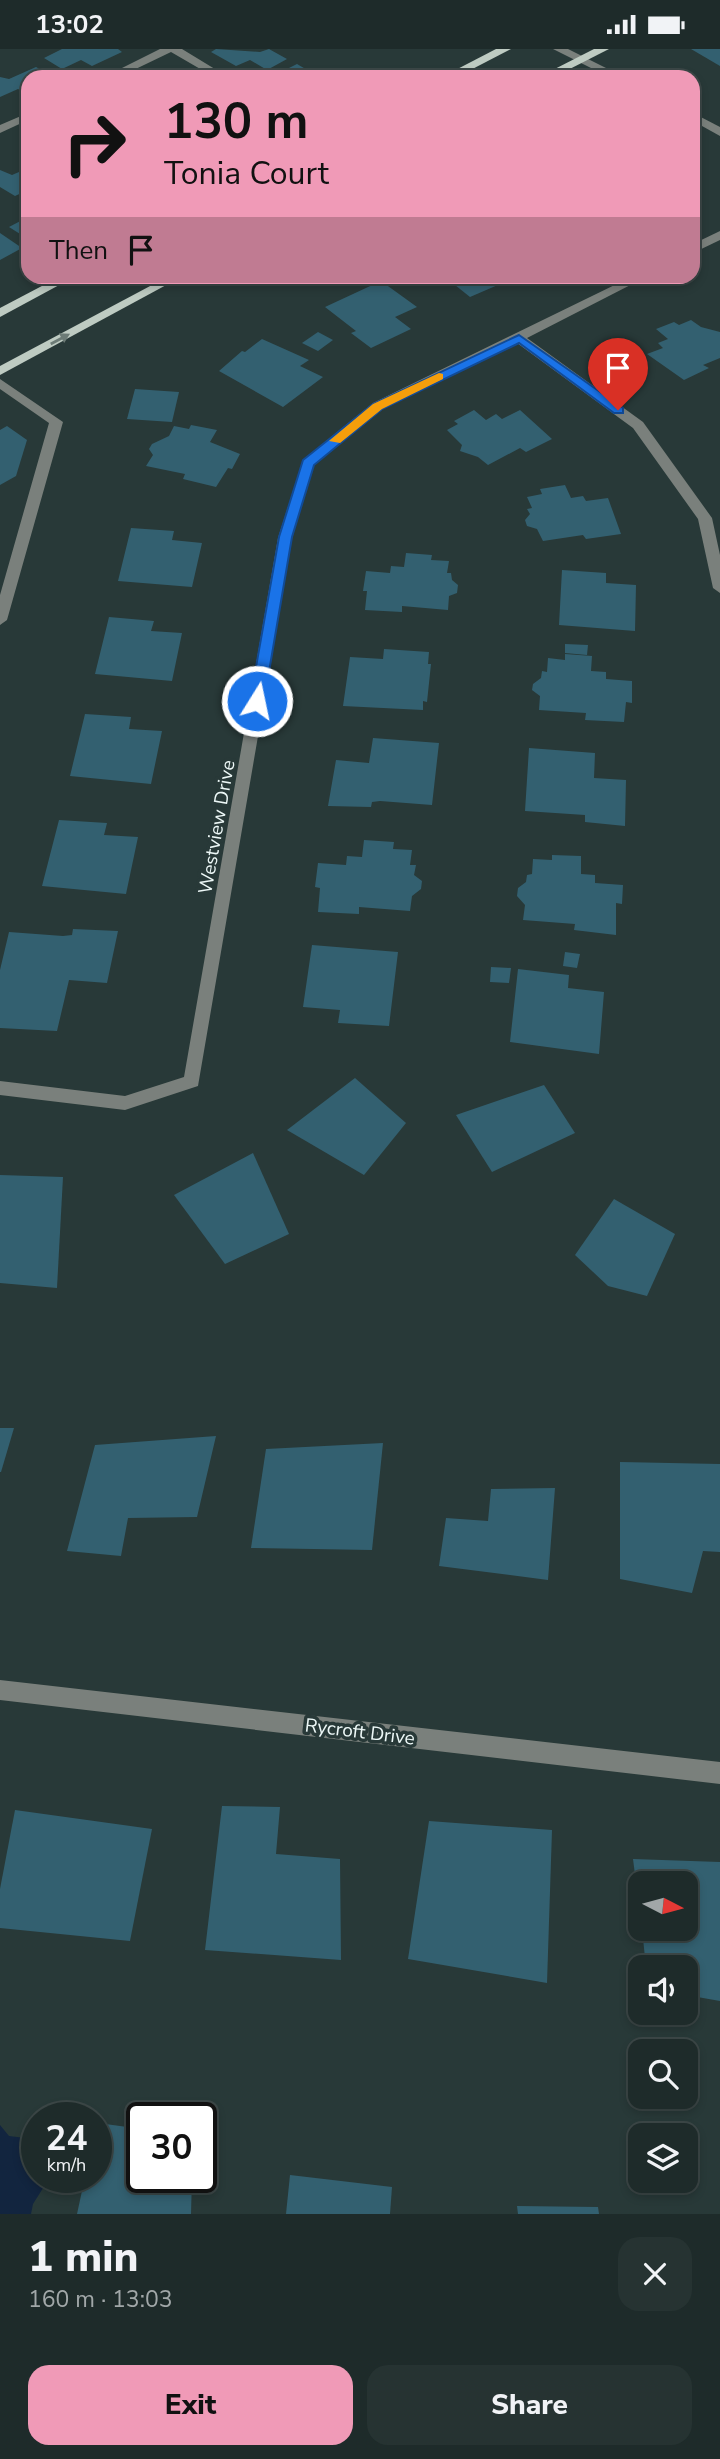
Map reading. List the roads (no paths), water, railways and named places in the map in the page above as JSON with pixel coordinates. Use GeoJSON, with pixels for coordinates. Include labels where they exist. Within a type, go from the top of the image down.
{"type":"FeatureCollection","features":[{"type":"Feature","properties":{"kind":"main road"},"geometry":{"type":"LineString","coordinates":[[462,70],[505,49]]}},
{"type":"Feature","properties":{"kind":"main road"},"geometry":{"type":"LineString","coordinates":[[560,70],[603,49]]}},
{"type":"Feature","properties":{"kind":"main road"},"geometry":{"type":"LineString","coordinates":[[0,313],[55,284]]}},
{"type":"Feature","properties":{"kind":"main road"},"geometry":{"type":"LineString","coordinates":[[0,372],[162,284]]}},
{"type":"Feature","properties":{"kind":"street"},"geometry":{"type":"LineString","coordinates":[[126,70],[172,49],[210,70]]}},
{"type":"Feature","properties":{"kind":"street"},"geometry":{"type":"LineString","coordinates":[[559,49],[604,70]]}},
{"type":"Feature","properties":{"kind":"street"},"geometry":{"type":"LineString","coordinates":[[0,129],[21,119]]}},
{"type":"Feature","properties":{"kind":"street"},"geometry":{"type":"LineString","coordinates":[[700,120],[720,132]]}},
{"type":"Feature","properties":{"kind":"street"},"geometry":{"type":"LineString","coordinates":[[700,245],[720,235]]}},
{"type":"Feature","properties":{"kind":"street","name":"Westview Drive"},"geometry":{"type":"LineString","coordinates":[[0,1088],[125,1104],[192,1081],[285,537],[308,463],[377,406],[626,284]]}},
{"type":"Feature","properties":{"kind":"street"},"geometry":{"type":"LineString","coordinates":[[519,338],[638,425],[705,518],[720,588]]}},
{"type":"Feature","properties":{"kind":"street"},"geometry":{"type":"LineString","coordinates":[[0,383],[56,422],[0,620]]}},
{"type":"Feature","properties":{"kind":"street","name":"Rycroft Drive"},"geometry":{"type":"LineString","coordinates":[[0,1691],[720,1773]]}},
{"type":"Feature","properties":{"kind":"water"},"geometry":{"type":"Polygon","coordinates":[[[0,2125],[9,2136],[21,2138],[21,2193],[40,2193],[31,2214],[0,2214],[0,2125]]]}}]}
